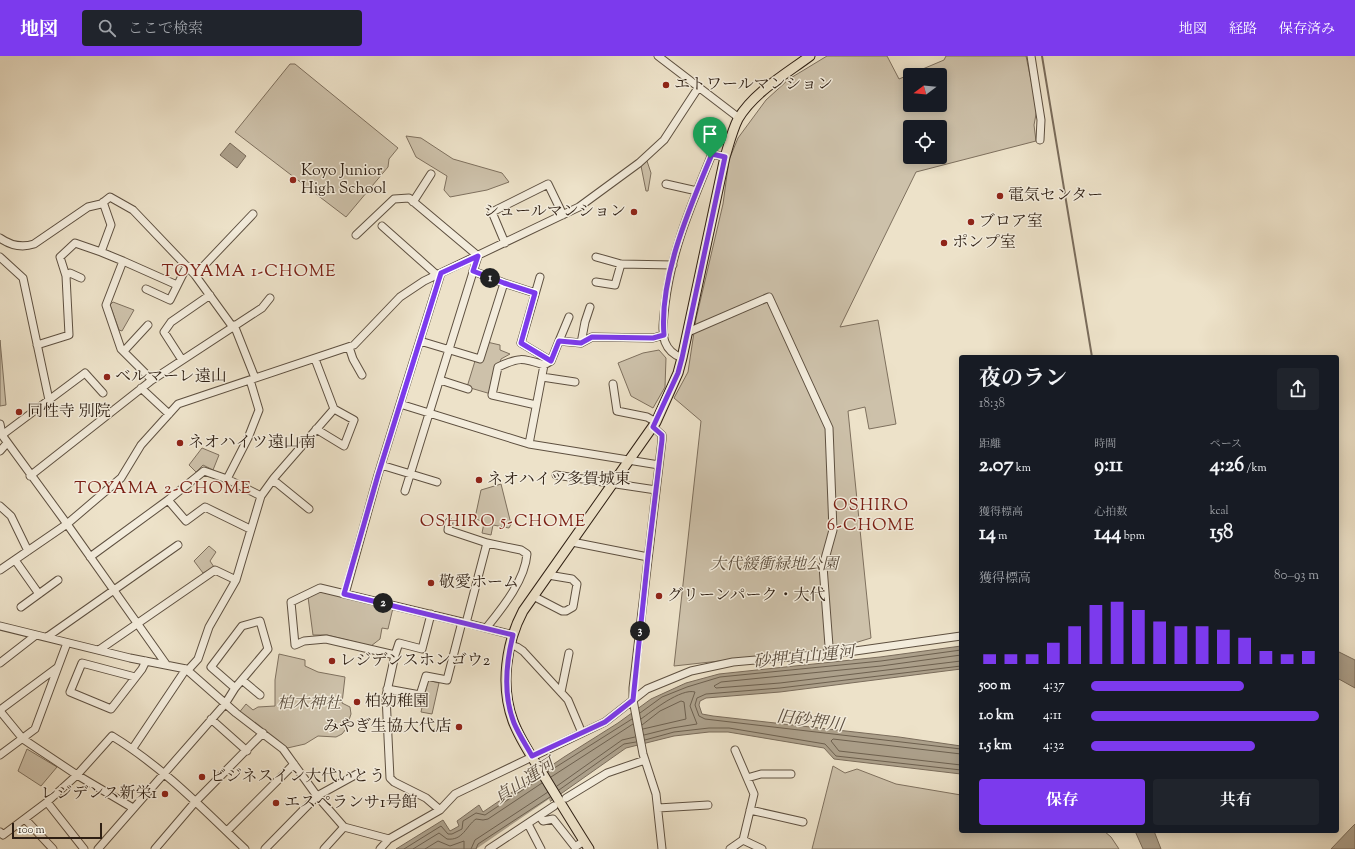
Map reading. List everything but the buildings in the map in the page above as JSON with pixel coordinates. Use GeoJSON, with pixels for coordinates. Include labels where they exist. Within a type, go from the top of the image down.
{"type":"FeatureCollection","features":[{"type":"Feature","properties":{"kind":"main road"},"geometry":{"type":"LineString","coordinates":[[587,845],[517,731],[508,704],[507,676],[510,645],[520,618],[533,596],[655,425],[678,373],[725,157],[731,136],[739,118],[767,88],[810,56]]}},
{"type":"Feature","properties":{"kind":"street"},"geometry":{"type":"LineString","coordinates":[[658,56],[739,118]]}},
{"type":"Feature","properties":{"kind":"street"},"geometry":{"type":"LineString","coordinates":[[1031,56],[1041,120],[1040,140]]}},
{"type":"Feature","properties":{"kind":"street"},"geometry":{"type":"LineString","coordinates":[[0,570],[67,524],[120,478],[142,445],[168,414],[184,401],[354,345],[400,297],[424,281],[579,207],[654,151],[664,140],[698,88]]}},
{"type":"Feature","properties":{"kind":"street"},"geometry":{"type":"LineString","coordinates":[[682,358],[672,352],[665,342],[664,335],[664,317],[673,265],[679,237],[712,154],[725,157]]}},
{"type":"Feature","properties":{"kind":"street"},"geometry":{"type":"LineString","coordinates":[[413,202],[431,174]]}},
{"type":"Feature","properties":{"kind":"street"},"geometry":{"type":"LineString","coordinates":[[505,243],[492,212],[548,184],[563,215]]}},
{"type":"Feature","properties":{"kind":"street"},"geometry":{"type":"LineString","coordinates":[[666,184],[696,191]]}},
{"type":"Feature","properties":{"kind":"street"},"geometry":{"type":"LineString","coordinates":[[0,238],[11,244],[26,246],[34,244],[88,207],[103,202],[110,197],[133,210],[187,266],[233,325],[252,379],[259,410],[248,438],[227,479]]}},
{"type":"Feature","properties":{"kind":"street"},"geometry":{"type":"LineString","coordinates":[[356,235],[394,199],[409,198],[478,256]]}},
{"type":"Feature","properties":{"kind":"street"},"geometry":{"type":"LineString","coordinates":[[101,252],[111,225],[103,202]]}},
{"type":"Feature","properties":{"kind":"street"},"geometry":{"type":"LineString","coordinates":[[195,275],[253,214]]}},
{"type":"Feature","properties":{"kind":"street"},"geometry":{"type":"LineString","coordinates":[[382,226],[439,274]]}},
{"type":"Feature","properties":{"kind":"street"},"geometry":{"type":"LineString","coordinates":[[37,345],[70,335],[66,276],[60,256],[75,243],[123,261],[177,285]]}},
{"type":"Feature","properties":{"kind":"street"},"geometry":{"type":"LineString","coordinates":[[405,491],[478,256]]}},
{"type":"Feature","properties":{"kind":"street"},"geometry":{"type":"LineString","coordinates":[[0,257],[23,278],[49,400]]}},
{"type":"Feature","properties":{"kind":"street"},"geometry":{"type":"LineString","coordinates":[[596,257],[621,264],[673,265]]}},
{"type":"Feature","properties":{"kind":"street"},"geometry":{"type":"LineString","coordinates":[[123,261],[106,306],[124,352],[152,380]]}},
{"type":"Feature","properties":{"kind":"street"},"geometry":{"type":"LineString","coordinates":[[596,282],[615,285],[621,264]]}},
{"type":"Feature","properties":{"kind":"street"},"geometry":{"type":"LineString","coordinates":[[146,289],[170,300],[187,266]]}},
{"type":"Feature","properties":{"kind":"street"},"geometry":{"type":"LineString","coordinates":[[473,271],[535,293]]}},
{"type":"Feature","properties":{"kind":"street"},"geometry":{"type":"LineString","coordinates":[[66,276],[70,273],[81,278]]}},
{"type":"Feature","properties":{"kind":"street"},"geometry":{"type":"LineString","coordinates":[[344,594],[380,465],[420,341],[439,274]]}},
{"type":"Feature","properties":{"kind":"street"},"geometry":{"type":"LineString","coordinates":[[540,277],[521,343],[551,361]]}},
{"type":"Feature","properties":{"kind":"street"},"geometry":{"type":"LineString","coordinates":[[420,341],[480,359],[504,283]]}},
{"type":"Feature","properties":{"kind":"street"},"geometry":{"type":"LineString","coordinates":[[182,360],[164,332],[171,322],[210,295]]}},
{"type":"Feature","properties":{"kind":"street"},"geometry":{"type":"LineString","coordinates":[[688,332],[769,297],[829,428],[833,530],[823,566],[829,646]]}},
{"type":"Feature","properties":{"kind":"street"},"geometry":{"type":"LineString","coordinates":[[30,476],[141,388],[233,325],[262,308],[270,298]]}},
{"type":"Feature","properties":{"kind":"street"},"geometry":{"type":"LineString","coordinates":[[581,343],[585,322],[590,307]]}},
{"type":"Feature","properties":{"kind":"street"},"geometry":{"type":"LineString","coordinates":[[536,405],[492,395],[498,367],[514,359],[523,359],[544,364],[551,361],[569,317]]}},
{"type":"Feature","properties":{"kind":"street"},"geometry":{"type":"LineString","coordinates":[[124,352],[148,325]]}},
{"type":"Feature","properties":{"kind":"street"},"geometry":{"type":"LineString","coordinates":[[559,341],[581,343],[592,337],[653,338],[664,335]]}},
{"type":"Feature","properties":{"kind":"street"},"geometry":{"type":"LineString","coordinates":[[349,347],[353,359],[362,375]]}},
{"type":"Feature","properties":{"kind":"street"},"geometry":{"type":"LineString","coordinates":[[315,359],[334,409],[354,420],[344,446],[316,429]]}},
{"type":"Feature","properties":{"kind":"street"},"geometry":{"type":"LineString","coordinates":[[528,444],[544,364]]}},
{"type":"Feature","properties":{"kind":"street"},"geometry":{"type":"LineString","coordinates":[[2,435],[85,373],[103,393]]}},
{"type":"Feature","properties":{"kind":"street"},"geometry":{"type":"LineString","coordinates":[[542,377],[575,382]]}},
{"type":"Feature","properties":{"kind":"street"},"geometry":{"type":"LineString","coordinates":[[440,380],[468,389]]}},
{"type":"Feature","properties":{"kind":"street"},"geometry":{"type":"LineString","coordinates":[[613,384],[617,411],[646,417],[655,425],[662,435],[633,700],[644,757],[656,794],[662,849]]}},
{"type":"Feature","properties":{"kind":"street"},"geometry":{"type":"LineString","coordinates":[[141,388],[168,414]]}},
{"type":"Feature","properties":{"kind":"street"},"geometry":{"type":"LineString","coordinates":[[400,404],[528,444],[659,465]]}},
{"type":"Feature","properties":{"kind":"street"},"geometry":{"type":"LineString","coordinates":[[133,748],[187,670],[198,659],[208,627],[236,580],[261,496],[334,409]]}},
{"type":"Feature","properties":{"kind":"street"},"geometry":{"type":"LineString","coordinates":[[0,424],[2,435],[7,443],[67,524],[166,664]]}},
{"type":"Feature","properties":{"kind":"street"},"geometry":{"type":"LineString","coordinates":[[0,451],[7,443]]}},
{"type":"Feature","properties":{"kind":"street"},"geometry":{"type":"LineString","coordinates":[[380,465],[437,482]]}},
{"type":"Feature","properties":{"kind":"street"},"geometry":{"type":"LineString","coordinates":[[90,557],[168,500],[204,471],[227,479],[261,496]]}},
{"type":"Feature","properties":{"kind":"street"},"geometry":{"type":"LineString","coordinates":[[556,475],[656,490]]}},
{"type":"Feature","properties":{"kind":"street"},"geometry":{"type":"LineString","coordinates":[[272,482],[277,483],[309,509]]}},
{"type":"Feature","properties":{"kind":"street"},"geometry":{"type":"LineString","coordinates":[[168,500],[186,521],[205,507],[250,529]]}},
{"type":"Feature","properties":{"kind":"street"},"geometry":{"type":"LineString","coordinates":[[0,506],[11,516],[28,551]]}},
{"type":"Feature","properties":{"kind":"street"},"geometry":{"type":"LineString","coordinates":[[449,522],[448,530],[487,543],[521,550],[527,554],[526,564],[519,579],[500,611],[487,627]]}},
{"type":"Feature","properties":{"kind":"street"},"geometry":{"type":"LineString","coordinates":[[572,542],[648,556]]}},
{"type":"Feature","properties":{"kind":"street"},"geometry":{"type":"LineString","coordinates":[[387,689],[420,695],[426,676],[447,680],[487,543]]}},
{"type":"Feature","properties":{"kind":"street"},"geometry":{"type":"LineString","coordinates":[[46,637],[178,546]]}},
{"type":"Feature","properties":{"kind":"street"},"geometry":{"type":"LineString","coordinates":[[15,560],[39,594]]}},
{"type":"Feature","properties":{"kind":"street"},"geometry":{"type":"LineString","coordinates":[[99,650],[215,570],[236,580]]}},
{"type":"Feature","properties":{"kind":"street"},"geometry":{"type":"LineString","coordinates":[[533,596],[562,611],[566,611],[573,607],[577,584],[572,579],[548,575]]}},
{"type":"Feature","properties":{"kind":"street"},"geometry":{"type":"LineString","coordinates":[[21,607],[58,580]]}},
{"type":"Feature","properties":{"kind":"street"},"geometry":{"type":"LineString","coordinates":[[395,655],[326,638],[304,641],[295,645],[291,602],[320,588],[464,623],[487,627],[513,635]]}},
{"type":"Feature","properties":{"kind":"street"},"geometry":{"type":"LineString","coordinates":[[430,614],[422,649],[399,643],[395,655],[387,689],[388,746],[390,778],[394,782],[426,798],[440,810]]}},
{"type":"Feature","properties":{"kind":"street"},"geometry":{"type":"LineString","coordinates":[[98,849],[225,704],[242,680],[268,649],[260,621],[242,626],[211,667],[236,688]]}},
{"type":"Feature","properties":{"kind":"street"},"geometry":{"type":"LineString","coordinates":[[0,626],[67,643],[146,661],[166,664],[187,670],[225,704],[283,749],[317,796],[344,828],[389,839]]}},
{"type":"Feature","properties":{"kind":"street"},"geometry":{"type":"LineString","coordinates":[[0,663],[36,635]]}},
{"type":"Feature","properties":{"kind":"street"},"geometry":{"type":"LineString","coordinates":[[380,849],[389,839],[440,810],[455,794],[605,722],[633,700],[657,684],[690,671],[717,664],[848,652],[959,636]]}},
{"type":"Feature","properties":{"kind":"street"},"geometry":{"type":"LineString","coordinates":[[0,756],[35,729],[67,643]]}},
{"type":"Feature","properties":{"kind":"street"},"geometry":{"type":"LineString","coordinates":[[510,645],[517,647],[522,651],[568,700],[582,733]]}},
{"type":"Feature","properties":{"kind":"street"},"geometry":{"type":"LineString","coordinates":[[561,692],[570,652]]}},
{"type":"Feature","properties":{"kind":"street"},"geometry":{"type":"LineString","coordinates":[[135,677],[82,663],[70,692],[111,709],[135,677],[146,661]]}},
{"type":"Feature","properties":{"kind":"street"},"geometry":{"type":"LineString","coordinates":[[58,667],[0,711],[23,739],[77,775],[133,808]]}},
{"type":"Feature","properties":{"kind":"street"},"geometry":{"type":"LineString","coordinates":[[242,680],[260,695]]}},
{"type":"Feature","properties":{"kind":"street"},"geometry":{"type":"LineString","coordinates":[[211,719],[247,751]]}},
{"type":"Feature","properties":{"kind":"street"},"geometry":{"type":"LineString","coordinates":[[155,849],[196,801],[247,751],[263,733]]}},
{"type":"Feature","properties":{"kind":"street"},"geometry":{"type":"LineString","coordinates":[[1,835],[47,802],[77,775],[112,736],[133,748],[164,773],[227,831],[240,847]]}},
{"type":"Feature","properties":{"kind":"street"},"geometry":{"type":"LineString","coordinates":[[730,849],[743,840],[754,794],[735,750]]}},
{"type":"Feature","properties":{"kind":"street"},"geometry":{"type":"LineString","coordinates":[[489,849],[540,816],[560,801],[607,773],[644,757]]}},
{"type":"Feature","properties":{"kind":"street"},"geometry":{"type":"LineString","coordinates":[[227,831],[294,764]]}},
{"type":"Feature","properties":{"kind":"street"},"geometry":{"type":"LineString","coordinates":[[265,849],[317,796],[357,774]]}},
{"type":"Feature","properties":{"kind":"street"},"geometry":{"type":"LineString","coordinates":[[747,778],[761,774],[791,774]]}},
{"type":"Feature","properties":{"kind":"street"},"geometry":{"type":"LineString","coordinates":[[47,802],[84,849]]}},
{"type":"Feature","properties":{"kind":"street"},"geometry":{"type":"LineString","coordinates":[[658,808],[708,805]]}},
{"type":"Feature","properties":{"kind":"street"},"geometry":{"type":"LineString","coordinates":[[750,810],[803,822]]}},
{"type":"Feature","properties":{"kind":"street"},"geometry":{"type":"LineString","coordinates":[[540,816],[543,821],[553,819],[576,847],[587,845]]}},
{"type":"Feature","properties":{"kind":"street"},"geometry":{"type":"LineString","coordinates":[[25,819],[53,849]]}},
{"type":"Feature","properties":{"kind":"street"},"geometry":{"type":"LineString","coordinates":[[528,824],[541,849]]}},
{"type":"Feature","properties":{"kind":"street"},"geometry":{"type":"LineString","coordinates":[[324,849],[344,828]]}},
{"type":"Feature","properties":{"kind":"street"},"geometry":{"type":"LineString","coordinates":[[743,840],[762,849]]}},
{"type":"Feature","properties":{"kind":"green space","name":"大代緩衝緑地公園"},"geometry":{"type":"Polygon","coordinates":[[[827,56],[887,56],[899,79],[903,77],[903,112],[947,112],[947,68],[925,68],[944,60],[946,56],[1026,56],[1037,109],[1034,125],[1036,141],[947,164],[947,120],[903,120],[903,164],[947,164],[916,172],[840,327],[878,320],[896,424],[869,429],[865,407],[848,411],[871,638],[838,648],[674,666],[701,421],[674,398],[688,372],[696,319],[723,204],[729,160],[738,138],[766,100],[789,79],[827,56]]]}},
{"type":"Feature","properties":{"kind":"green space"},"geometry":{"type":"Polygon","coordinates":[[[290,64],[295,64],[398,148],[389,159],[388,167],[346,217],[235,132],[290,64]]]}},
{"type":"Feature","properties":{"kind":"green space"},"geometry":{"type":"Polygon","coordinates":[[[406,136],[421,138],[453,159],[502,173],[509,182],[487,190],[450,197],[444,190],[447,176],[416,157],[406,136]]]}},
{"type":"Feature","properties":{"kind":"green space"},"geometry":{"type":"Polygon","coordinates":[[[647,161],[651,173],[648,191],[646,191],[641,166],[647,161]]]}},
{"type":"Feature","properties":{"kind":"green space"},"geometry":{"type":"Polygon","coordinates":[[[113,302],[134,310],[122,331],[119,330],[110,305],[113,302]]]}},
{"type":"Feature","properties":{"kind":"green space"},"geometry":{"type":"Polygon","coordinates":[[[0,340],[6,405],[0,406],[0,340]]]}},
{"type":"Feature","properties":{"kind":"green space"},"geometry":{"type":"Polygon","coordinates":[[[487,342],[500,345],[500,350],[510,354],[501,359],[491,394],[467,387],[475,361],[479,362],[487,342]]]}},
{"type":"Feature","properties":{"kind":"green space"},"geometry":{"type":"Polygon","coordinates":[[[659,350],[666,358],[665,387],[653,408],[631,396],[618,363],[643,353],[659,350]]]}},
{"type":"Feature","properties":{"kind":"green space"},"geometry":{"type":"Polygon","coordinates":[[[202,448],[219,455],[213,470],[203,465],[196,472],[189,465],[202,448]]]}},
{"type":"Feature","properties":{"kind":"green space"},"geometry":{"type":"Polygon","coordinates":[[[501,484],[511,524],[509,528],[493,525],[491,535],[482,533],[484,523],[475,518],[481,490],[501,484]]]}},
{"type":"Feature","properties":{"kind":"green space"},"geometry":{"type":"Polygon","coordinates":[[[209,546],[216,552],[210,561],[214,567],[203,573],[194,561],[209,546]]]}},
{"type":"Feature","properties":{"kind":"green space"},"geometry":{"type":"Polygon","coordinates":[[[321,591],[393,608],[388,629],[382,628],[380,639],[371,646],[327,635],[313,635],[308,597],[321,591]]]}},
{"type":"Feature","properties":{"kind":"green space","name":"柏木神社"},"geometry":{"type":"Polygon","coordinates":[[[279,654],[305,660],[305,666],[318,672],[345,677],[342,703],[350,707],[351,714],[346,729],[342,734],[336,737],[318,736],[305,744],[283,749],[238,714],[246,704],[253,710],[258,707],[275,706],[275,680],[279,654]]]}},
{"type":"Feature","properties":{"kind":"green space"},"geometry":{"type":"Polygon","coordinates":[[[428,680],[439,683],[432,714],[421,712],[428,680]]]}},
{"type":"Feature","properties":{"kind":"green space"},"geometry":{"type":"Polygon","coordinates":[[[27,749],[57,767],[41,786],[18,771],[27,749]]]}},
{"type":"Feature","properties":{"kind":"green space"},"geometry":{"type":"Polygon","coordinates":[[[833,766],[845,773],[857,769],[896,784],[959,795],[959,833],[1106,833],[1119,849],[812,849],[833,766]]]}},
{"type":"Feature","properties":{"kind":"water"},"geometry":{"type":"Polygon","coordinates":[[[230,143],[246,156],[237,168],[220,155],[230,143]]]}},
{"type":"Feature","properties":{"kind":"water"},"geometry":{"type":"Polygon","coordinates":[[[959,646],[959,669],[780,692],[706,698],[700,701],[699,705],[702,714],[713,716],[899,737],[959,746],[959,774],[834,759],[824,748],[728,732],[709,732],[674,736],[626,748],[545,805],[477,849],[396,849],[443,820],[450,831],[459,826],[457,821],[479,805],[483,812],[564,757],[618,723],[651,699],[686,683],[719,674],[880,657],[959,646]]]}},
{"type":"Feature","properties":{"kind":"water"},"geometry":{"type":"Polygon","coordinates":[[[1339,652],[1355,660],[1355,688],[1339,679],[1339,652]]]}},
{"type":"Feature","properties":{"kind":"water"},"geometry":{"type":"Polygon","coordinates":[[[1355,824],[1355,849],[1331,849],[1352,827],[1355,824]]]}},
{"type":"Feature","properties":{"kind":"water"},"geometry":{"type":"Polygon","coordinates":[[[1136,833],[1155,833],[1161,849],[1143,849],[1136,833]]]}},
{"type":"Feature","properties":{"kind":"pier"},"geometry":{"type":"Polygon","coordinates":[[[549,799],[551,804],[481,849],[476,849],[549,799]]]}},
{"type":"Feature","properties":{"kind":"waterway"},"geometry":{"type":"LineString","coordinates":[[1042,56],[1092,355]]}},
{"type":"Feature","properties":{"kind":"place","name":"エトワールマンション"},"geometry":{"type":"Point","coordinates":[666,85]}},
{"type":"Feature","properties":{"kind":"place","name":"Koyo Junior High School"},"geometry":{"type":"Point","coordinates":[293,180]}},
{"type":"Feature","properties":{"kind":"place","name":"電気センター"},"geometry":{"type":"Point","coordinates":[1000,196]}},
{"type":"Feature","properties":{"kind":"place","name":"シュールマンション"},"geometry":{"type":"Point","coordinates":[634,212]}},
{"type":"Feature","properties":{"kind":"place","name":"ブロア室"},"geometry":{"type":"Point","coordinates":[971,222]}},
{"type":"Feature","properties":{"kind":"place","name":"ポンプ室"},"geometry":{"type":"Point","coordinates":[944,243]}},
{"type":"Feature","properties":{"kind":"place","name":"ベルマーレ遠山"},"geometry":{"type":"Point","coordinates":[107,377]}},
{"type":"Feature","properties":{"kind":"place","name":"同性寺 別院"},"geometry":{"type":"Point","coordinates":[19,412]}},
{"type":"Feature","properties":{"kind":"place","name":"ネオハイツ遠山南"},"geometry":{"type":"Point","coordinates":[180,443]}},
{"type":"Feature","properties":{"kind":"place","name":"ネオハイツ多賀城東"},"geometry":{"type":"Point","coordinates":[479,480]}},
{"type":"Feature","properties":{"kind":"place","name":"敬愛ホーム"},"geometry":{"type":"Point","coordinates":[431,583]}},
{"type":"Feature","properties":{"kind":"place","name":"グリーンパーク・大代"},"geometry":{"type":"Point","coordinates":[659,596]}},
{"type":"Feature","properties":{"kind":"place","name":"レジデンスホンゴウ2"},"geometry":{"type":"Point","coordinates":[332,661]}},
{"type":"Feature","properties":{"kind":"place","name":"柏幼稚園"},"geometry":{"type":"Point","coordinates":[357,702]}},
{"type":"Feature","properties":{"kind":"place","name":"みやぎ生協大代店"},"geometry":{"type":"Point","coordinates":[459,727]}},
{"type":"Feature","properties":{"kind":"place","name":"ビジネスイン大代いとう"},"geometry":{"type":"Point","coordinates":[202,777]}},
{"type":"Feature","properties":{"kind":"place","name":"レジデンス新栄1"},"geometry":{"type":"Point","coordinates":[165,794]}},
{"type":"Feature","properties":{"kind":"place","name":"エスペランサ1号館"},"geometry":{"type":"Point","coordinates":[276,803]}},
{"type":"Feature","properties":{"kind":"district","name":"TOYAMA 1-CHOME"},"geometry":{"type":"Point","coordinates":[249,272]}},
{"type":"Feature","properties":{"kind":"district","name":"TOYAMA 2-CHOME"},"geometry":{"type":"Point","coordinates":[163,489]}},
{"type":"Feature","properties":{"kind":"district","name":"OSHIRO 6-CHOME"},"geometry":{"type":"Point","coordinates":[871,516]}},
{"type":"Feature","properties":{"kind":"district","name":"OSHIRO 5-CHOME"},"geometry":{"type":"Point","coordinates":[503,522]}},
{"type":"Feature","properties":{"kind":"route"},"geometry":{"type":"LineString","coordinates":[[712,154],[725,157],[678,373],[653,427],[662,435],[662,440],[633,688],[633,700],[605,722],[532,756],[517,731],[508,704],[508,660],[513,635],[487,627],[344,594],[378,475],[441,273],[478,256],[473,271],[535,293],[521,343],[551,361],[559,341],[581,343],[592,337],[653,338],[664,335],[663,323],[667,291],[679,237],[710,158],[712,154]]}},
{"type":"Feature","properties":{"kind":"water label","name":"砂押貞山運河"},"geometry":{"type":"Point","coordinates":[804,658]}},
{"type":"Feature","properties":{"kind":"water label","name":"旧砂押川"},"geometry":{"type":"Point","coordinates":[810,722]}},
{"type":"Feature","properties":{"kind":"water label","name":"貞山運河"},"geometry":{"type":"Point","coordinates":[525,782]}}]}
